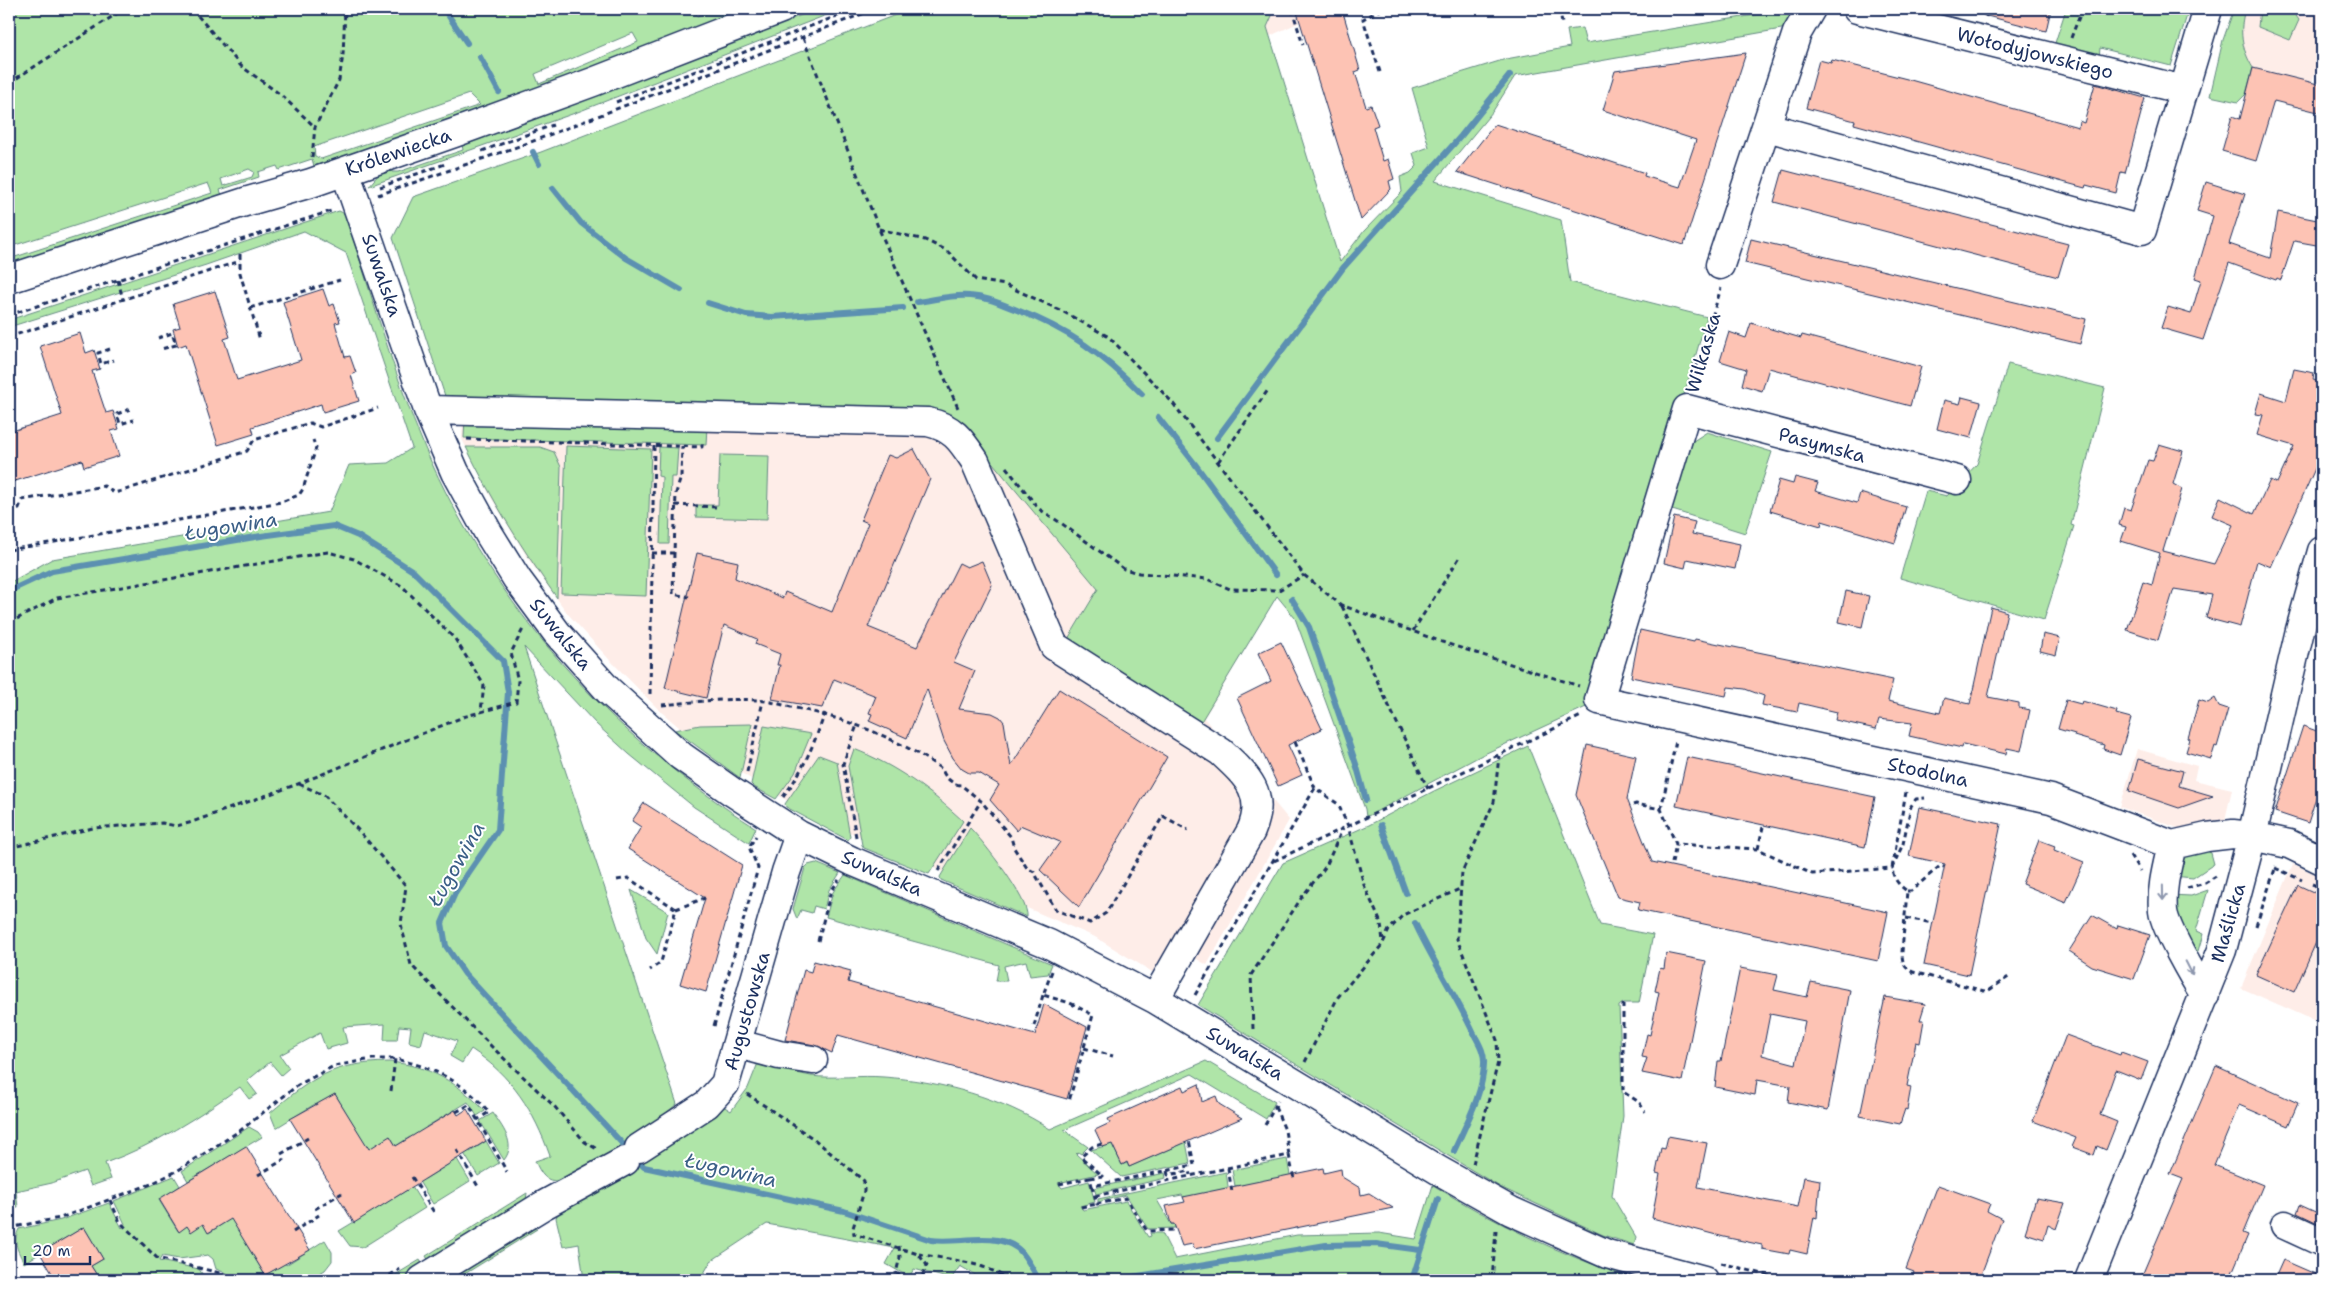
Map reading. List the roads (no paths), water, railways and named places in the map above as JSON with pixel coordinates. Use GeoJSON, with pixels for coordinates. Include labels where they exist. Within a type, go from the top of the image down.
{"type":"FeatureCollection","features":[{"type":"Feature","properties":{"kind":"street","name":"Królewiecka"},"geometry":{"type":"LineString","coordinates":[[9,279],[345,171],[594,82],[781,9]]}},
{"type":"Feature","properties":{"kind":"street"},"geometry":{"type":"LineString","coordinates":[[1720,265],[1768,127],[1797,34],[1811,9]]}},
{"type":"Feature","properties":{"kind":"street","name":"Wołodyjowskiego"},"geometry":{"type":"LineString","coordinates":[[1857,9],[2184,90]]}},
{"type":"Feature","properties":{"kind":"street"},"geometry":{"type":"LineString","coordinates":[[1768,127],[2142,230],[2208,9]]}},
{"type":"Feature","properties":{"kind":"street","name":"Suwalska"},"geometry":{"type":"LineString","coordinates":[[345,171],[428,410],[455,472],[489,534],[557,633],[608,690],[763,826],[799,835],[852,861],[1049,944],[1155,1000],[1438,1170],[1511,1211],[1607,1254],[1704,1280]]}},
{"type":"Feature","properties":{"kind":"street","name":"Pasymska"},"geometry":{"type":"LineString","coordinates":[[1687,409],[1957,480]]}},
{"type":"Feature","properties":{"kind":"street","name":"Wilkaska"},"geometry":{"type":"LineString","coordinates":[[1591,708],[1687,409]]}},
{"type":"Feature","properties":{"kind":"street"},"geometry":{"type":"LineString","coordinates":[[428,410],[928,422],[944,426],[964,444],[975,461],[1054,646],[1221,752],[1242,770],[1256,796],[1258,805],[1256,821],[1155,1000]]}},
{"type":"Feature","properties":{"kind":"street","name":"Maślicka"},"geometry":{"type":"LineString","coordinates":[[2090,1280],[2205,995],[2228,930],[2300,630],[2322,551]]}},
{"type":"Feature","properties":{"kind":"street","name":"Stodolna"},"geometry":{"type":"LineString","coordinates":[[1591,708],[2051,799],[2172,846]]}},
{"type":"Feature","properties":{"kind":"street"},"geometry":{"type":"LineString","coordinates":[[2205,995],[2192,973],[2163,913],[2163,885],[2172,846],[2208,837],[2233,834],[2289,844],[2322,860]]}},
{"type":"Feature","properties":{"kind":"street","name":"Augustowska"},"geometry":{"type":"LineString","coordinates":[[422,1280],[542,1206],[628,1157],[707,1104],[725,1084],[786,872],[799,835]]}},
{"type":"Feature","properties":{"kind":"street"},"geometry":{"type":"LineString","coordinates":[[738,1044],[778,1056],[812,1060]]}},
{"type":"Feature","properties":{"kind":"street"},"geometry":{"type":"LineString","coordinates":[[2285,1225],[2322,1242]]}},
{"type":"Feature","properties":{"kind":"waterway"},"geometry":{"type":"LineString","coordinates":[[444,9],[467,43]]}},
{"type":"Feature","properties":{"kind":"waterway"},"geometry":{"type":"LineString","coordinates":[[480,57],[499,92]]}},
{"type":"Feature","properties":{"kind":"waterway"},"geometry":{"type":"LineString","coordinates":[[1217,438],[1343,268],[1461,136],[1510,75]]}},
{"type":"Feature","properties":{"kind":"waterway"},"geometry":{"type":"LineString","coordinates":[[533,152],[539,164]]}},
{"type":"Feature","properties":{"kind":"waterway"},"geometry":{"type":"LineString","coordinates":[[553,188],[581,223],[626,258],[681,290]]}},
{"type":"Feature","properties":{"kind":"waterway"},"geometry":{"type":"LineString","coordinates":[[917,302],[944,297],[976,297],[994,301],[1035,317],[1084,344],[1114,367],[1142,394]]}},
{"type":"Feature","properties":{"kind":"waterway"},"geometry":{"type":"LineString","coordinates":[[708,303],[746,315],[772,317],[903,308]]}},
{"type":"Feature","properties":{"kind":"waterway"},"geometry":{"type":"LineString","coordinates":[[1158,417],[1195,464],[1276,575]]}},
{"type":"Feature","properties":{"kind":"waterway","name":"Ługowina"},"geometry":{"type":"LineString","coordinates":[[9,591],[52,571],[261,536],[334,526],[358,536],[413,571],[503,661],[508,692],[498,830],[456,891],[442,923],[446,946],[465,974],[644,1167],[844,1211],[931,1240],[986,1239],[1008,1243],[1023,1254],[1039,1280]]}},
{"type":"Feature","properties":{"kind":"waterway"},"geometry":{"type":"LineString","coordinates":[[1292,599],[1309,627],[1357,767],[1366,800]]}},
{"type":"Feature","properties":{"kind":"waterway"},"geometry":{"type":"LineString","coordinates":[[1381,825],[1406,893]]}},
{"type":"Feature","properties":{"kind":"waterway"},"geometry":{"type":"LineString","coordinates":[[1415,923],[1481,1047],[1483,1055],[1484,1064],[1481,1086],[1469,1120],[1454,1151]]}},
{"type":"Feature","properties":{"kind":"waterway"},"geometry":{"type":"LineString","coordinates":[[1412,1280],[1438,1199]]}},
{"type":"Feature","properties":{"kind":"waterway"},"geometry":{"type":"LineString","coordinates":[[1114,1280],[1326,1245],[1376,1244],[1420,1250]]}}]}
